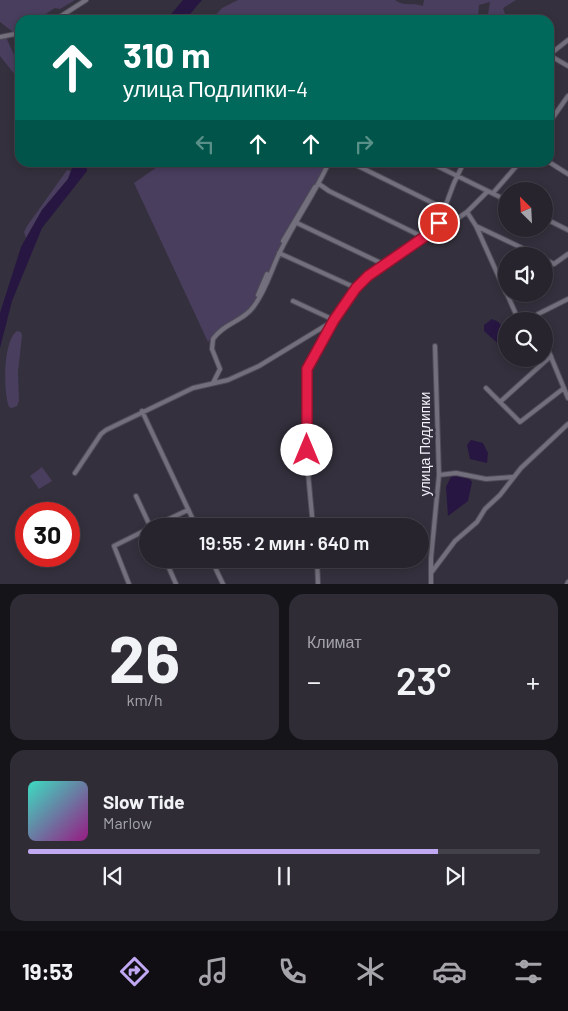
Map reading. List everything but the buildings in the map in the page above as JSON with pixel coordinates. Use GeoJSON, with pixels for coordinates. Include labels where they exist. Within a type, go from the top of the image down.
{"type":"FeatureCollection","features":[{"type":"Feature","properties":{"kind":"street"},"geometry":{"type":"LineString","coordinates":[[63,15],[86,0]]}},
{"type":"Feature","properties":{"kind":"street"},"geometry":{"type":"LineString","coordinates":[[0,37],[15,34]]}},
{"type":"Feature","properties":{"kind":"street"},"geometry":{"type":"LineString","coordinates":[[554,51],[568,40]]}},
{"type":"Feature","properties":{"kind":"street"},"geometry":{"type":"LineString","coordinates":[[554,58],[568,66]]}},
{"type":"Feature","properties":{"kind":"street"},"geometry":{"type":"LineString","coordinates":[[554,116],[568,96]]}},
{"type":"Feature","properties":{"kind":"street"},"geometry":{"type":"LineString","coordinates":[[554,165],[568,174]]}},
{"type":"Feature","properties":{"kind":"street"},"geometry":{"type":"LineString","coordinates":[[213,383],[220,369],[212,349],[213,338],[229,324],[248,315],[264,289],[279,252],[327,167]]}},
{"type":"Feature","properties":{"kind":"street"},"geometry":{"type":"LineString","coordinates":[[360,167],[445,209]]}},
{"type":"Feature","properties":{"kind":"street"},"geometry":{"type":"LineString","coordinates":[[439,167],[498,196]]}},
{"type":"Feature","properties":{"kind":"street"},"geometry":{"type":"LineString","coordinates":[[311,518],[307,462],[307,369],[334,320],[356,288],[383,264],[423,237],[439,223],[462,167]]}},
{"type":"Feature","properties":{"kind":"street"},"geometry":{"type":"LineString","coordinates":[[445,227],[467,212],[515,167]]}},
{"type":"Feature","properties":{"kind":"street"},"geometry":{"type":"LineString","coordinates":[[320,182],[329,191],[423,237]]}},
{"type":"Feature","properties":{"kind":"street"},"geometry":{"type":"LineString","coordinates":[[248,315],[292,224],[320,182]]}},
{"type":"Feature","properties":{"kind":"street"},"geometry":{"type":"LineString","coordinates":[[467,212],[476,226],[498,272]]}},
{"type":"Feature","properties":{"kind":"street"},"geometry":{"type":"LineString","coordinates":[[553,222],[568,230]]}},
{"type":"Feature","properties":{"kind":"street"},"geometry":{"type":"LineString","coordinates":[[297,223],[383,264]]}},
{"type":"Feature","properties":{"kind":"street"},"geometry":{"type":"LineString","coordinates":[[476,226],[520,247]]}},
{"type":"Feature","properties":{"kind":"street"},"geometry":{"type":"LineString","coordinates":[[279,252],[356,288]]}},
{"type":"Feature","properties":{"kind":"street"},"geometry":{"type":"LineString","coordinates":[[553,264],[568,254]]}},
{"type":"Feature","properties":{"kind":"street"},"geometry":{"type":"LineString","coordinates":[[542,312],[568,299]]}},
{"type":"Feature","properties":{"kind":"street"},"geometry":{"type":"LineString","coordinates":[[293,301],[334,320]]}},
{"type":"Feature","properties":{"kind":"street"},"geometry":{"type":"LineString","coordinates":[[75,473],[100,434],[142,411],[193,388],[228,380],[259,366],[334,320]]}},
{"type":"Feature","properties":{"kind":"street","name":"улица Подлипки"},"geometry":{"type":"LineString","coordinates":[[431,584],[438,475],[435,346]]}},
{"type":"Feature","properties":{"kind":"street"},"geometry":{"type":"LineString","coordinates":[[553,361],[568,398]]}},
{"type":"Feature","properties":{"kind":"street"},"geometry":{"type":"LineString","coordinates":[[500,402],[539,367]]}},
{"type":"Feature","properties":{"kind":"street"},"geometry":{"type":"LineString","coordinates":[[486,388],[522,422],[564,388]]}},
{"type":"Feature","properties":{"kind":"street"},"geometry":{"type":"LineString","coordinates":[[142,411],[192,518]]}},
{"type":"Feature","properties":{"kind":"street"},"geometry":{"type":"LineString","coordinates":[[431,573],[456,541],[477,522],[485,509],[500,495],[513,477],[568,424]]}},
{"type":"Feature","properties":{"kind":"street"},"geometry":{"type":"LineString","coordinates":[[438,475],[456,473],[486,479],[513,477]]}},
{"type":"Feature","properties":{"kind":"street"},"geometry":{"type":"LineString","coordinates":[[136,496],[146,518]]}},
{"type":"Feature","properties":{"kind":"street"},"geometry":{"type":"LineString","coordinates":[[171,518],[188,510]]}},
{"type":"Feature","properties":{"kind":"street"},"geometry":{"type":"LineString","coordinates":[[130,584],[114,546],[139,534]]}},
{"type":"Feature","properties":{"kind":"street"},"geometry":{"type":"LineString","coordinates":[[169,568],[176,584]]}},
{"type":"Feature","properties":{"kind":"street"},"geometry":{"type":"LineString","coordinates":[[215,568],[223,584]]}},
{"type":"Feature","properties":{"kind":"street"},"geometry":{"type":"LineString","coordinates":[[317,568],[318,584]]}},
{"type":"Feature","properties":{"kind":"shaded area"},"geometry":{"type":"Polygon","coordinates":[[[0,0],[75,0],[60,9],[55,8],[44,15],[15,15],[15,31],[13,32],[0,22],[0,0]]]}},
{"type":"Feature","properties":{"kind":"shaded area"},"geometry":{"type":"Polygon","coordinates":[[[183,0],[202,0],[189,15],[170,15],[183,0]]]}},
{"type":"Feature","properties":{"kind":"shaded area"},"geometry":{"type":"Polygon","coordinates":[[[238,0],[395,0],[401,3],[423,6],[424,0],[516,0],[503,8],[505,15],[488,15],[490,2],[479,5],[478,15],[216,15],[222,8],[238,0]]]}},
{"type":"Feature","properties":{"kind":"shaded area"},"geometry":{"type":"Polygon","coordinates":[[[0,37],[6,37],[15,58],[15,75],[0,56],[0,37]]]}},
{"type":"Feature","properties":{"kind":"shaded area"},"geometry":{"type":"Polygon","coordinates":[[[72,167],[86,167],[87,171],[42,228],[12,301],[0,348],[0,313],[21,247],[42,210],[68,179],[72,167]]]}},
{"type":"Feature","properties":{"kind":"shaded area"},"geometry":{"type":"Polygon","coordinates":[[[157,167],[327,167],[279,253],[264,289],[246,315],[217,333],[208,342],[134,183],[157,167]]]}},
{"type":"Feature","properties":{"kind":"shaded area"},"geometry":{"type":"Polygon","coordinates":[[[67,170],[71,171],[68,179],[42,210],[26,238],[24,232],[27,226],[67,170]]]}},
{"type":"Feature","properties":{"kind":"shaded area"},"geometry":{"type":"Polygon","coordinates":[[[492,319],[498,322],[498,344],[484,331],[484,325],[492,319]]]}},
{"type":"Feature","properties":{"kind":"shaded area"},"geometry":{"type":"Polygon","coordinates":[[[17,331],[21,332],[22,336],[18,372],[19,401],[17,406],[12,408],[9,407],[7,400],[5,367],[12,336],[17,331]]]}},
{"type":"Feature","properties":{"kind":"shaded area"},"geometry":{"type":"Polygon","coordinates":[[[471,440],[483,443],[488,453],[487,463],[470,459],[467,445],[471,440]]]}},
{"type":"Feature","properties":{"kind":"shaded area"},"geometry":{"type":"Polygon","coordinates":[[[42,467],[52,481],[39,489],[30,476],[42,467]]]}},
{"type":"Feature","properties":{"kind":"shaded area"},"geometry":{"type":"Polygon","coordinates":[[[452,475],[468,477],[472,482],[468,501],[448,516],[446,487],[452,475]]]}},
{"type":"Feature","properties":{"kind":"route"},"geometry":{"type":"LineString","coordinates":[[307,450],[307,369],[334,320],[356,288],[368,276],[430,233],[439,223]]}}]}
